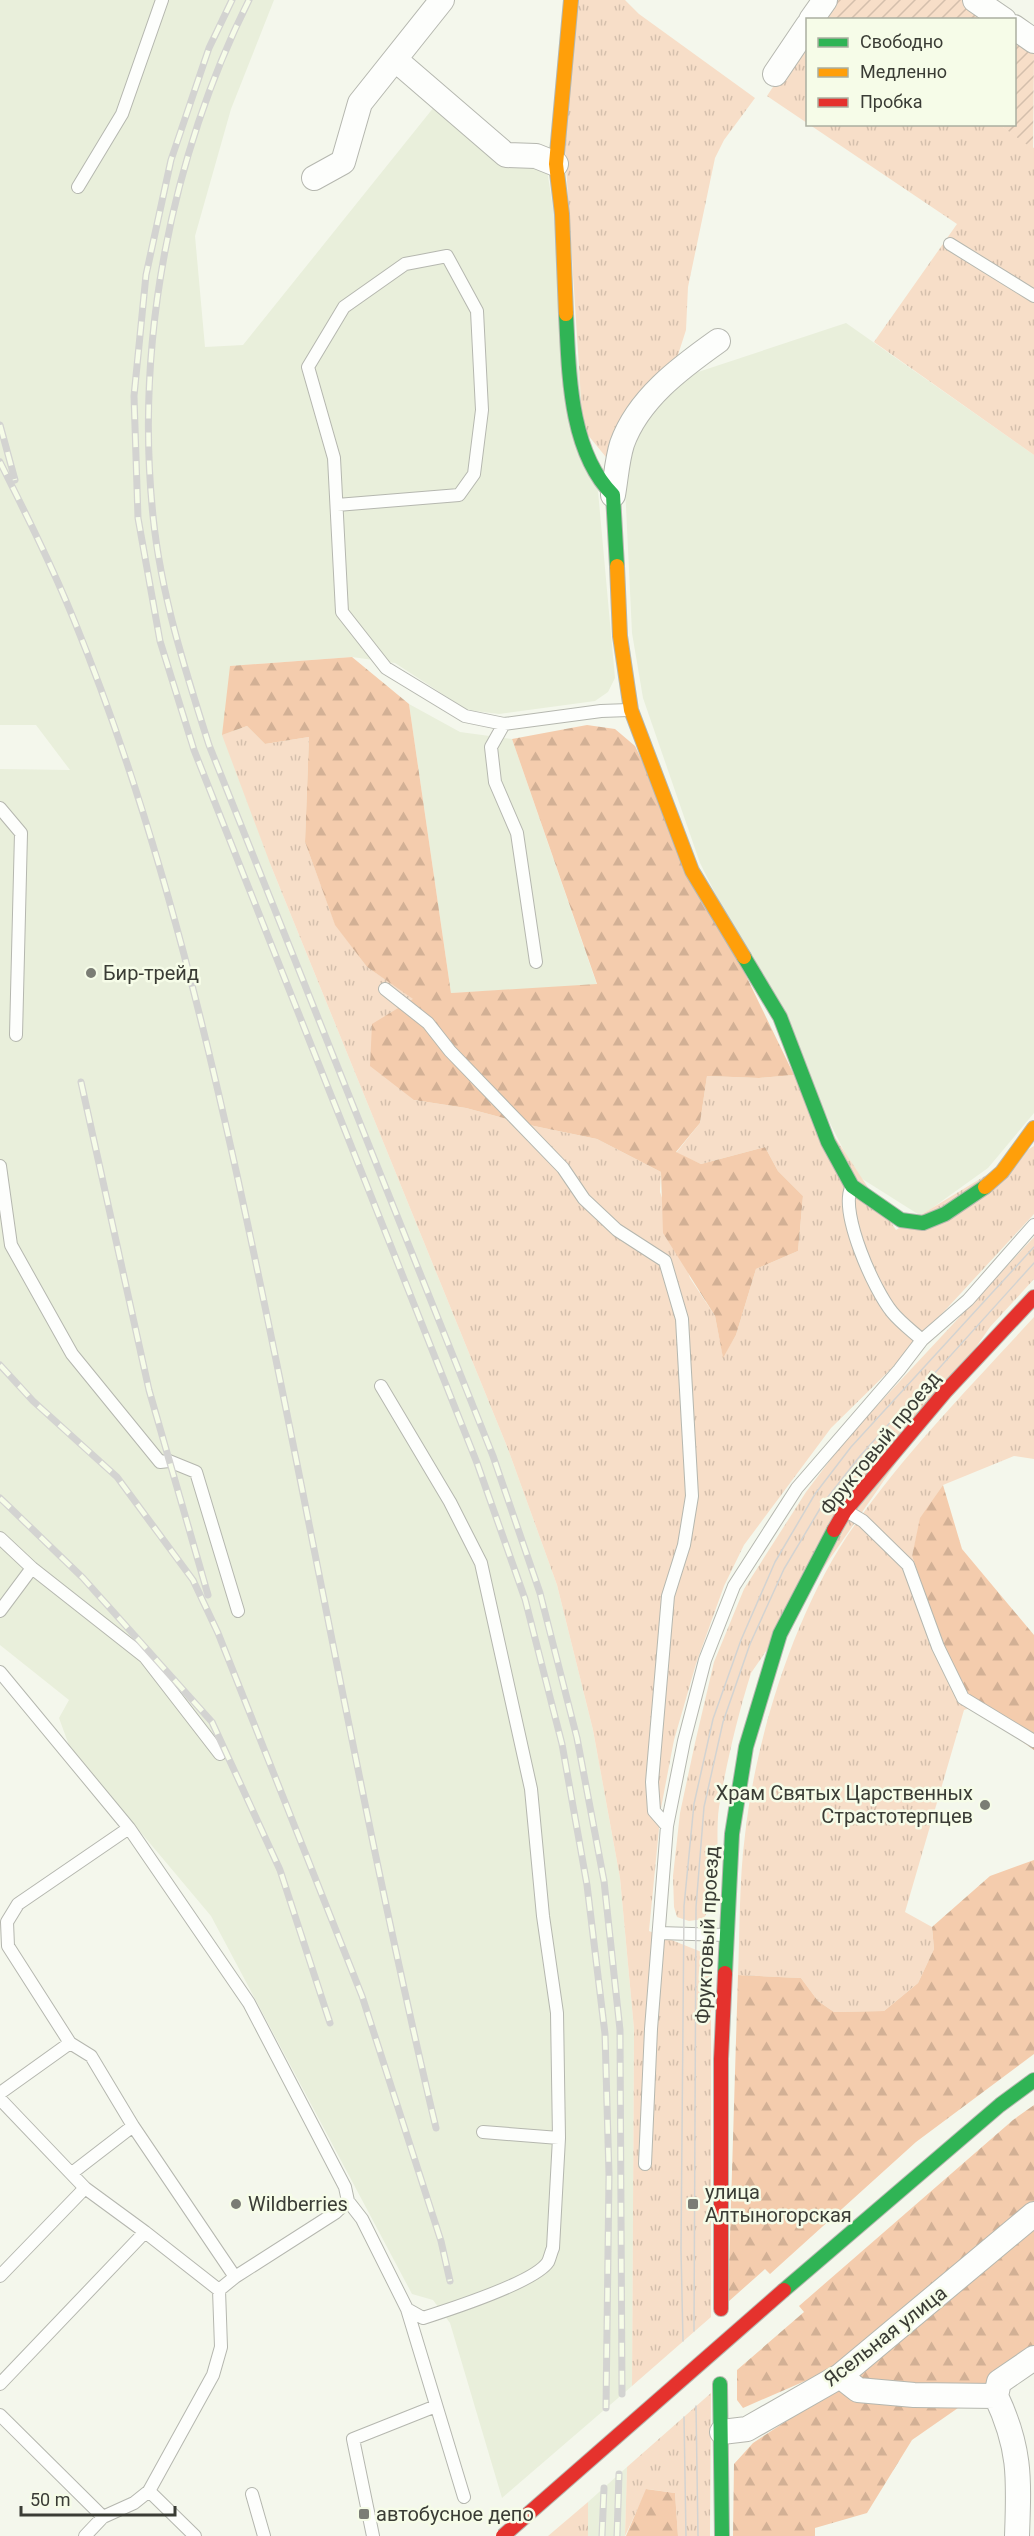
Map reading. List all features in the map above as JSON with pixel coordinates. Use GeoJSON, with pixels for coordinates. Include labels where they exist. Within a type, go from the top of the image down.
{"type":"FeatureCollection","features":[{"type":"Feature","properties":{"kind":"street"},"geometry":{"type":"LineString","coordinates":[[314,178],[343,162],[360,103],[397,61],[442,0]]}},
{"type":"Feature","properties":{"kind":"street"},"geometry":{"type":"LineString","coordinates":[[571,0],[556,164],[562,214],[569,371],[573,405],[593,468],[602,484],[613,495]]}},
{"type":"Feature","properties":{"kind":"street"},"geometry":{"type":"LineString","coordinates":[[813,18],[825,0]]}},
{"type":"Feature","properties":{"kind":"street"},"geometry":{"type":"LineString","coordinates":[[975,0],[1001,18]]}},
{"type":"Feature","properties":{"kind":"street"},"geometry":{"type":"LineString","coordinates":[[775,74],[806,27]]}},
{"type":"Feature","properties":{"kind":"street"},"geometry":{"type":"LineString","coordinates":[[1016,28],[1034,40]]}},
{"type":"Feature","properties":{"kind":"street"},"geometry":{"type":"LineString","coordinates":[[397,61],[506,155],[536,156],[556,164]]}},
{"type":"Feature","properties":{"kind":"street"},"geometry":{"type":"LineString","coordinates":[[718,341],[685,364],[650,398],[632,422],[621,447],[613,495],[620,636],[630,689],[631,710],[692,871],[780,1017],[828,1142],[852,1186],[901,1220],[924,1223],[945,1214],[975,1196],[1002,1172],[1034,1128]]}},
{"type":"Feature","properties":{"kind":"street","name":"Фруктовый проезд"},"geometry":{"type":"LineString","coordinates":[[721,2309],[721,2059],[725,1935],[732,1833],[746,1747],[780,1634],[809,1574],[845,1511],[945,1392],[1034,1297]]}},
{"type":"Feature","properties":{"kind":"street"},"geometry":{"type":"LineString","coordinates":[[503,2536],[784,2290],[1000,2105],[1034,2080]]}},
{"type":"Feature","properties":{"kind":"street","name":"Ясельная улица"},"geometry":{"type":"LineString","coordinates":[[722,2432],[747,2429],[840,2376],[1034,2214]]}},
{"type":"Feature","properties":{"kind":"street"},"geometry":{"type":"LineString","coordinates":[[1017,2536],[1018,2456],[1011,2427],[996,2396],[999,2382],[1034,2358]]}},
{"type":"Feature","properties":{"kind":"street"},"geometry":{"type":"LineString","coordinates":[[840,2376],[858,2390],[914,2395],[996,2396]]}},
{"type":"Feature","properties":{"kind":"street"},"geometry":{"type":"LineString","coordinates":[[720,2384],[722,2536]]}},
{"type":"Feature","properties":{"kind":"lane"},"geometry":{"type":"LineString","coordinates":[[78,187],[122,114],[162,0]]}},
{"type":"Feature","properties":{"kind":"lane"},"geometry":{"type":"LineString","coordinates":[[950,244],[1034,296]]}},
{"type":"Feature","properties":{"kind":"lane"},"geometry":{"type":"LineString","coordinates":[[337,505],[459,495],[474,474],[482,411],[477,311],[447,256],[405,264],[344,307],[308,367],[334,458],[342,612],[386,668],[465,716],[504,724],[601,711],[631,710]]}},
{"type":"Feature","properties":{"kind":"lane"},"geometry":{"type":"LineString","coordinates":[[504,724],[491,747],[495,782],[517,833],[536,962]]}},
{"type":"Feature","properties":{"kind":"lane"},"geometry":{"type":"LineString","coordinates":[[0,808],[21,832],[16,1035]]}},
{"type":"Feature","properties":{"kind":"lane"},"geometry":{"type":"LineString","coordinates":[[385,989],[428,1023],[450,1051],[563,1168],[584,1199],[617,1230],[665,1261],[682,1319],[692,1496],[684,1545],[668,1596],[652,1782],[654,1811],[667,1826]]}},
{"type":"Feature","properties":{"kind":"lane"},"geometry":{"type":"LineString","coordinates":[[0,1166],[11,1245],[72,1354],[160,1462],[169,1461],[196,1472],[238,1611]]}},
{"type":"Feature","properties":{"kind":"lane"},"geometry":{"type":"LineString","coordinates":[[852,1186],[847,1198],[855,1233],[875,1285],[892,1312],[922,1340]]}},
{"type":"Feature","properties":{"kind":"lane"},"geometry":{"type":"LineString","coordinates":[[645,2164],[651,2029],[667,1826],[684,1741],[705,1660],[734,1586],[797,1488],[900,1370],[922,1340],[968,1300],[1034,1225]]}},
{"type":"Feature","properties":{"kind":"lane"},"geometry":{"type":"LineString","coordinates":[[381,1386],[450,1502],[481,1563],[531,1789],[543,1916],[557,2013],[560,2138],[557,2210],[553,2248],[548,2262],[530,2276],[462,2305],[423,2318],[407,2309]]}},
{"type":"Feature","properties":{"kind":"lane"},"geometry":{"type":"LineString","coordinates":[[845,1511],[863,1521],[908,1565],[938,1647],[963,1698],[1034,1741]]}},
{"type":"Feature","properties":{"kind":"lane"},"geometry":{"type":"LineString","coordinates":[[0,1538],[32,1568],[145,1657],[220,1754]]}},
{"type":"Feature","properties":{"kind":"lane"},"geometry":{"type":"LineString","coordinates":[[0,1611],[32,1568]]}},
{"type":"Feature","properties":{"kind":"lane"},"geometry":{"type":"LineString","coordinates":[[0,1672],[129,1828],[249,2004],[345,2187],[348,2201],[362,2219],[407,2309],[465,2497]]}},
{"type":"Feature","properties":{"kind":"lane"},"geometry":{"type":"LineString","coordinates":[[129,1828],[18,1904],[7,1922],[8,1946],[70,2043],[91,2056],[133,2126],[235,2277]]}},
{"type":"Feature","properties":{"kind":"lane"},"geometry":{"type":"LineString","coordinates":[[659,1933],[725,1935]]}},
{"type":"Feature","properties":{"kind":"lane"},"geometry":{"type":"LineString","coordinates":[[0,2093],[70,2043]]}},
{"type":"Feature","properties":{"kind":"lane"},"geometry":{"type":"LineString","coordinates":[[0,2098],[85,2188],[219,2290],[221,2347],[213,2375],[149,2491],[134,2503],[103,2517],[86,2536]]}},
{"type":"Feature","properties":{"kind":"lane"},"geometry":{"type":"LineString","coordinates":[[72,2173],[133,2126]]}},
{"type":"Feature","properties":{"kind":"lane"},"geometry":{"type":"LineString","coordinates":[[483,2132],[560,2138]]}},
{"type":"Feature","properties":{"kind":"lane"},"geometry":{"type":"LineString","coordinates":[[0,2276],[85,2188]]}},
{"type":"Feature","properties":{"kind":"lane"},"geometry":{"type":"LineString","coordinates":[[219,2290],[235,2277],[335,2213],[348,2201]]}},
{"type":"Feature","properties":{"kind":"lane"},"geometry":{"type":"LineString","coordinates":[[0,2384],[145,2232]]}},
{"type":"Feature","properties":{"kind":"lane"},"geometry":{"type":"LineString","coordinates":[[373,2536],[353,2439],[436,2406]]}},
{"type":"Feature","properties":{"kind":"lane"},"geometry":{"type":"LineString","coordinates":[[0,2415],[103,2517]]}},
{"type":"Feature","properties":{"kind":"lane"},"geometry":{"type":"LineString","coordinates":[[149,2491],[195,2536]]}},
{"type":"Feature","properties":{"kind":"lane"},"geometry":{"type":"LineString","coordinates":[[252,2493],[264,2536]]}},
{"type":"Feature","properties":{"kind":"shaded area"},"geometry":{"type":"Polygon","coordinates":[[[0,0],[274,0],[231,109],[195,236],[205,347],[243,345],[434,107],[547,170],[598,491],[615,678],[608,692],[595,701],[499,714],[467,710],[395,663],[352,657],[231,666],[271,866],[508,1449],[557,1585],[593,1730],[620,1878],[634,2029],[632,2386],[502,2498],[450,2323],[433,2300],[412,2294],[211,1916],[70,1748],[59,1718],[69,1700],[0,1645],[0,769],[70,770],[36,725],[0,725],[0,0]]]}},
{"type":"Feature","properties":{"kind":"shaded area"},"geometry":{"type":"Polygon","coordinates":[[[846,323],[1034,455],[1034,1113],[988,1168],[921,1216],[856,1175],[700,863],[643,698],[632,633],[625,486],[628,451],[654,401],[692,374],[846,323]]]}},
{"type":"Feature","properties":{"kind":"shaded area"},"geometry":{"type":"Polygon","coordinates":[[[409,704],[460,732],[512,739],[597,985],[451,993],[409,704]]]}},
{"type":"Feature","properties":{"kind":"shaded area"},"geometry":{"type":"Polygon","coordinates":[[[627,2467],[625,2536],[588,2536],[588,2502],[627,2467]]]}},
{"type":"Feature","properties":{"kind":"green space"},"geometry":{"type":"Polygon","coordinates":[[[574,0],[625,0],[639,14],[755,98],[724,140],[715,158],[688,287],[686,330],[677,358],[610,462],[583,429],[565,150],[574,0]]]}},
{"type":"Feature","properties":{"kind":"green space"},"geometry":{"type":"Polygon","coordinates":[[[835,0],[965,0],[991,18],[821,18],[835,0]]]}},
{"type":"Feature","properties":{"kind":"green space"},"geometry":{"type":"Polygon","coordinates":[[[1016,35],[1034,47],[1033,149],[1001,126],[1016,126],[1016,35]]]}},
{"type":"Feature","properties":{"kind":"green space"},"geometry":{"type":"Polygon","coordinates":[[[802,43],[806,47],[806,122],[767,96],[802,43]]]}},
{"type":"Feature","properties":{"kind":"green space"},"geometry":{"type":"Polygon","coordinates":[[[811,126],[1001,126],[1034,148],[1034,455],[874,342],[957,224],[811,126]]]}},
{"type":"Feature","properties":{"kind":"green space"},"geometry":{"type":"Polygon","coordinates":[[[352,657],[409,704],[451,993],[597,984],[512,739],[587,725],[615,729],[635,746],[794,1075],[759,1078],[707,1076],[700,1123],[676,1152],[701,1164],[765,1147],[778,1171],[803,1196],[798,1251],[756,1269],[736,1335],[723,1358],[715,1316],[663,1233],[661,1172],[597,1139],[534,1126],[466,1108],[414,1100],[370,1066],[372,1024],[413,999],[367,967],[335,925],[305,842],[309,737],[265,744],[247,726],[222,735],[230,666],[352,657]]]}},
{"type":"Feature","properties":{"kind":"green space"},"geometry":{"type":"Polygon","coordinates":[[[247,726],[265,744],[309,737],[305,842],[335,924],[367,967],[414,999],[414,1100],[466,1108],[534,1126],[597,1139],[661,1172],[660,1192],[690,1278],[715,1316],[723,1357],[736,1335],[756,1269],[798,1251],[803,1196],[778,1171],[765,1147],[701,1164],[676,1153],[700,1123],[707,1076],[759,1078],[794,1075],[896,1230],[1034,1146],[1034,1214],[890,1370],[831,1428],[744,1545],[724,1586],[696,1664],[674,1740],[661,1808],[649,1931],[704,1953],[711,1962],[711,2317],[632,2386],[634,2029],[620,1878],[593,1730],[557,1585],[508,1449],[271,866],[222,735],[247,726]]]}},
{"type":"Feature","properties":{"kind":"green space"},"geometry":{"type":"Polygon","coordinates":[[[1034,1237],[1034,1279],[990,1327],[751,1673],[725,1773],[719,1807],[714,1894],[703,1919],[689,1921],[677,1917],[674,1907],[673,1876],[680,1813],[714,1662],[744,1589],[806,1492],[846,1439],[1034,1237]]]}},
{"type":"Feature","properties":{"kind":"green space"},"geometry":{"type":"Polygon","coordinates":[[[1034,1317],[1034,1459],[1014,1456],[943,1485],[921,1518],[912,1556],[943,1645],[973,1707],[964,1710],[905,1912],[932,1927],[934,1949],[918,1983],[884,2011],[834,2012],[818,2001],[801,1978],[738,1975],[745,1835],[750,1796],[769,1715],[797,1633],[814,1595],[854,1526],[918,1444],[1034,1317]]]}},
{"type":"Feature","properties":{"kind":"green space"},"geometry":{"type":"Polygon","coordinates":[[[943,1485],[962,1549],[1034,1635],[1034,1750],[973,1707],[943,1645],[912,1556],[920,1518],[943,1485]]]}},
{"type":"Feature","properties":{"kind":"green space"},"geometry":{"type":"Polygon","coordinates":[[[1034,1860],[1034,2054],[916,2142],[770,2274],[765,2269],[728,2302],[738,1975],[801,1978],[818,2001],[834,2012],[884,2011],[918,1983],[934,1949],[932,1927],[990,1876],[1034,1860]]]}},
{"type":"Feature","properties":{"kind":"green space"},"geometry":{"type":"Polygon","coordinates":[[[1034,2105],[1034,2201],[835,2368],[743,2408],[737,2400],[737,2370],[804,2312],[799,2306],[1013,2120],[1034,2105]]]}},
{"type":"Feature","properties":{"kind":"green space"},"geometry":{"type":"Polygon","coordinates":[[[1034,2229],[1034,2355],[912,2440],[867,2513],[815,2528],[815,2536],[733,2536],[734,2464],[753,2443],[851,2379],[1034,2229]]]}},
{"type":"Feature","properties":{"kind":"green space"},"geometry":{"type":"Polygon","coordinates":[[[711,2393],[710,2536],[678,2536],[675,2493],[647,2489],[625,2536],[627,2467],[711,2393]]]}},
{"type":"Feature","properties":{"kind":"green space"},"geometry":{"type":"Polygon","coordinates":[[[646,2489],[675,2493],[678,2536],[626,2536],[646,2489]]]}},
{"type":"Feature","properties":{"kind":"green space"},"geometry":{"type":"Polygon","coordinates":[[[588,2502],[588,2536],[548,2536],[588,2502]]]}},
{"type":"Feature","properties":{"kind":"tram line"},"geometry":{"type":"LineString","coordinates":[[683,2341],[681,2250],[684,1906],[694,1804],[713,1719],[741,1640],[775,1562],[815,1494],[851,1447],[1034,1247]]}},
{"type":"Feature","properties":{"kind":"tram line"},"geometry":{"type":"LineString","coordinates":[[694,2331],[696,1907],[704,1807],[723,1722],[750,1644],[784,1569],[824,1502],[860,1456],[1034,1263]]}},
{"type":"Feature","properties":{"kind":"tram line"},"geometry":{"type":"LineString","coordinates":[[696,2406],[698,2536]]}},
{"type":"Feature","properties":{"kind":"tram line"},"geometry":{"type":"LineString","coordinates":[[684,2417],[686,2536]]}},
{"type":"Feature","properties":{"kind":"railway"},"geometry":{"type":"LineString","coordinates":[[232,0],[209,48],[171,160],[146,275],[134,396],[138,518],[160,641],[194,750],[477,1463],[525,1599],[562,1744],[587,1885],[605,2034],[609,2175],[606,2408]]}},
{"type":"Feature","properties":{"kind":"railway"},"geometry":{"type":"LineString","coordinates":[[249,0],[222,60],[199,122],[180,186],[165,251],[155,317],[149,384],[149,450],[157,545],[175,632],[209,745],[493,1456],[540,1593],[577,1738],[604,1881],[620,2030],[622,2394]]}},
{"type":"Feature","properties":{"kind":"railway"},"geometry":{"type":"LineString","coordinates":[[0,425],[15,480]]}},
{"type":"Feature","properties":{"kind":"railway"},"geometry":{"type":"LineString","coordinates":[[0,462],[66,600],[108,709],[139,799],[191,983],[256,1262],[372,1839],[436,2128]]}},
{"type":"Feature","properties":{"kind":"railway"},"geometry":{"type":"LineString","coordinates":[[81,1082],[149,1390],[208,1595]]}},
{"type":"Feature","properties":{"kind":"railway"},"geometry":{"type":"LineString","coordinates":[[0,1365],[33,1401],[117,1477],[193,1580],[218,1633],[362,1996],[441,2241],[450,2281]]}},
{"type":"Feature","properties":{"kind":"railway"},"geometry":{"type":"LineString","coordinates":[[0,1498],[83,1578],[212,1722],[280,1870],[330,2023]]}},
{"type":"Feature","properties":{"kind":"railway"},"geometry":{"type":"LineString","coordinates":[[617,2536],[619,2474]]}},
{"type":"Feature","properties":{"kind":"railway"},"geometry":{"type":"LineString","coordinates":[[602,2536],[604,2488]]}},
{"type":"Feature","properties":{"kind":"traffic: fast"},"geometry":{"type":"LineString","coordinates":[[566,314],[568,361],[574,410],[588,456],[598,477],[613,495],[617,566]]}},
{"type":"Feature","properties":{"kind":"traffic: fast"},"geometry":{"type":"LineString","coordinates":[[744,957],[780,1017],[828,1142],[852,1186],[901,1220],[923,1223],[945,1214],[985,1187]]}},
{"type":"Feature","properties":{"kind":"traffic: fast"},"geometry":{"type":"LineString","coordinates":[[725,1973],[732,1834],[746,1747],[780,1634],[834,1530]]}},
{"type":"Feature","properties":{"kind":"traffic: fast"},"geometry":{"type":"LineString","coordinates":[[784,2290],[1000,2105],[1034,2080]]}},
{"type":"Feature","properties":{"kind":"traffic: fast"},"geometry":{"type":"LineString","coordinates":[[720,2384],[722,2536]]}},
{"type":"Feature","properties":{"kind":"traffic: slow"},"geometry":{"type":"LineString","coordinates":[[566,314],[562,214],[556,164],[571,0]]}},
{"type":"Feature","properties":{"kind":"traffic: slow"},"geometry":{"type":"LineString","coordinates":[[617,566],[620,636],[631,710],[692,871],[744,957]]}},
{"type":"Feature","properties":{"kind":"traffic: slow"},"geometry":{"type":"LineString","coordinates":[[985,1187],[1002,1172],[1034,1128]]}},
{"type":"Feature","properties":{"kind":"traffic: jam"},"geometry":{"type":"LineString","coordinates":[[834,1530],[845,1511],[945,1392],[1034,1297]]}},
{"type":"Feature","properties":{"kind":"traffic: jam"},"geometry":{"type":"LineString","coordinates":[[721,2309],[721,2059],[725,1973]]}},
{"type":"Feature","properties":{"kind":"traffic: jam"},"geometry":{"type":"LineString","coordinates":[[503,2536],[784,2290]]}},
{"type":"Feature","properties":{"kind":"place","name":"Бир-трейд"},"geometry":{"type":"Point","coordinates":[91,973]}},
{"type":"Feature","properties":{"kind":"place","name":"Храм Святых Царственных Страстотерпцев"},"geometry":{"type":"Point","coordinates":[985,1805]}},
{"type":"Feature","properties":{"kind":"place","name":"Wildberries"},"geometry":{"type":"Point","coordinates":[236,2204]}},
{"type":"Feature","properties":{"kind":"place","name":"улица Алтыногорская"},"geometry":{"type":"Point","coordinates":[693,2204]}},
{"type":"Feature","properties":{"kind":"place","name":"автобусное депо"},"geometry":{"type":"Point","coordinates":[364,2514]}}]}
